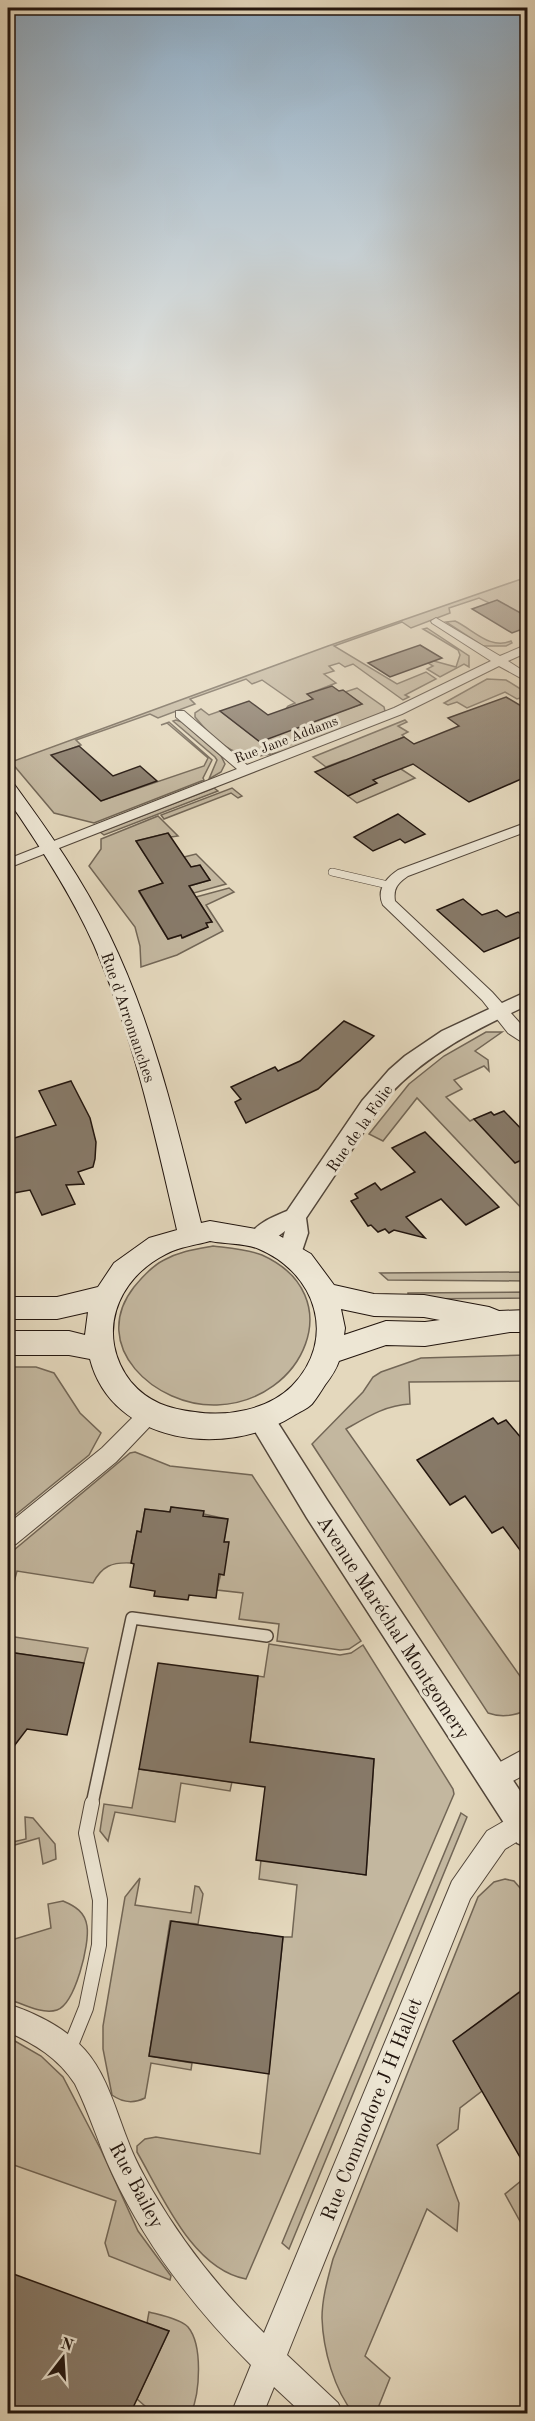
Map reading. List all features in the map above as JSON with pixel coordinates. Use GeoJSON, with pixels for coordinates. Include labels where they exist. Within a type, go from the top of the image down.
{"type":"FeatureCollection","features":[{"type":"Feature","properties":{"kind":"main road","name":"Rue d'Arromanches"},"geometry":{"type":"LineString","coordinates":[[8,788],[51,847],[91,918],[118,978],[140,1042],[191,1233]]}},
{"type":"Feature","properties":{"kind":"main road"},"geometry":{"type":"LineString","coordinates":[[227,1231],[260,1237],[291,1253],[317,1278],[326,1294],[333,1323],[329,1352],[322,1369],[311,1385],[293,1402],[262,1420],[215,1428],[190,1426],[149,1414],[127,1398],[112,1381],[98,1349],[97,1323],[104,1297],[122,1270],[154,1246],[191,1233],[227,1231]]}},
{"type":"Feature","properties":{"kind":"main road"},"geometry":{"type":"LineString","coordinates":[[326,1294],[361,1303],[424,1306],[519,1321]]}},
{"type":"Feature","properties":{"kind":"main road"},"geometry":{"type":"LineString","coordinates":[[8,1308],[57,1308],[104,1297]]}},
{"type":"Feature","properties":{"kind":"main road"},"geometry":{"type":"LineString","coordinates":[[329,1352],[386,1333],[425,1334],[519,1321]]}},
{"type":"Feature","properties":{"kind":"main road"},"geometry":{"type":"LineString","coordinates":[[8,1343],[69,1343],[98,1349]]}},
{"type":"Feature","properties":{"kind":"street"},"geometry":{"type":"LineString","coordinates":[[436,621],[528,680]]}},
{"type":"Feature","properties":{"kind":"street","name":"Rue Jane Addams"},"geometry":{"type":"LineString","coordinates":[[8,864],[61,841],[398,711],[528,647]]}},
{"type":"Feature","properties":{"kind":"street"},"geometry":{"type":"LineString","coordinates":[[180,714],[246,770]]}},
{"type":"Feature","properties":{"kind":"street"},"geometry":{"type":"LineString","coordinates":[[528,826],[403,873],[388,885],[387,894],[388,902],[487,996],[514,1029],[528,1041]]}},
{"type":"Feature","properties":{"kind":"street","name":"Rue de la Folie"},"geometry":{"type":"LineString","coordinates":[[260,1237],[277,1225],[295,1217],[382,1090],[430,1048],[499,1010],[528,997]]}},
{"type":"Feature","properties":{"kind":"street"},"geometry":{"type":"LineString","coordinates":[[291,1253],[297,1233],[295,1217]]}},
{"type":"Feature","properties":{"kind":"street"},"geometry":{"type":"LineString","coordinates":[[8,1537],[109,1455],[149,1414]]}},
{"type":"Feature","properties":{"kind":"street","name":"Avenue Maréchal Montgomery"},"geometry":{"type":"LineString","coordinates":[[262,1420],[323,1519],[525,1828]]}},
{"type":"Feature","properties":{"kind":"street"},"geometry":{"type":"LineString","coordinates":[[494,1779],[528,1759]]}},
{"type":"Feature","properties":{"kind":"street","name":"Rue Commodore J H Hallet"},"geometry":{"type":"LineString","coordinates":[[247,2414],[461,1890],[496,1840],[525,1828]]}},
{"type":"Feature","properties":{"kind":"street","name":"Rue Bailey"},"geometry":{"type":"LineString","coordinates":[[8,2018],[39,2031],[68,2052],[86,2076],[142,2203],[181,2262],[206,2296],[327,2414]]}},
{"type":"Feature","properties":{"kind":"lane"},"geometry":{"type":"LineString","coordinates":[[332,872],[388,885]]}},
{"type":"Feature","properties":{"kind":"lane"},"geometry":{"type":"LineString","coordinates":[[68,2052],[86,2008],[99,1945],[100,1900],[86,1833],[132,1618],[267,1636]]}},
{"type":"Feature","properties":{"kind":"shaded area"},"geometry":{"type":"Polygon","coordinates":[[[527,577],[527,621],[479,598],[449,608],[450,613],[411,628],[402,622],[334,646],[397,684],[426,672],[436,679],[405,695],[409,697],[403,700],[353,664],[345,667],[339,663],[329,666],[334,671],[324,674],[336,683],[308,694],[317,698],[308,701],[327,716],[362,704],[345,692],[357,688],[384,707],[385,711],[301,745],[268,755],[253,756],[239,753],[211,735],[195,717],[195,713],[201,709],[209,715],[220,711],[260,742],[288,706],[295,703],[262,680],[252,684],[246,679],[190,699],[195,704],[158,718],[150,714],[76,740],[81,745],[52,756],[101,801],[204,766],[208,758],[167,723],[161,725],[169,722],[212,760],[204,780],[94,823],[54,813],[11,762],[328,646],[527,577]]]}},
{"type":"Feature","properties":{"kind":"shaded area"},"geometry":{"type":"Polygon","coordinates":[[[455,621],[489,641],[503,643],[511,641],[512,643],[506,646],[483,646],[446,622],[455,621]]]}},
{"type":"Feature","properties":{"kind":"shaded area"},"geometry":{"type":"Polygon","coordinates":[[[427,628],[469,656],[469,667],[464,664],[440,677],[427,669],[433,666],[428,663],[434,661],[456,667],[460,655],[458,650],[423,629],[427,628]]]}},
{"type":"Feature","properties":{"kind":"shaded area"},"geometry":{"type":"Polygon","coordinates":[[[487,679],[506,680],[527,693],[527,696],[517,699],[505,692],[467,708],[457,702],[448,705],[444,703],[487,679]]]}},
{"type":"Feature","properties":{"kind":"shaded area"},"geometry":{"type":"Polygon","coordinates":[[[405,720],[407,722],[398,726],[408,732],[402,735],[404,737],[364,753],[401,769],[415,778],[357,803],[348,796],[376,783],[344,760],[326,767],[313,757],[405,720]]]}},
{"type":"Feature","properties":{"kind":"shaded area"},"geometry":{"type":"Polygon","coordinates":[[[173,721],[182,722],[221,756],[225,764],[221,772],[209,779],[217,760],[173,721]]]}},
{"type":"Feature","properties":{"kind":"shaded area"},"geometry":{"type":"Polygon","coordinates":[[[214,788],[218,791],[104,835],[100,832],[214,788]]]}},
{"type":"Feature","properties":{"kind":"shaded area"},"geometry":{"type":"Polygon","coordinates":[[[232,788],[242,796],[238,798],[231,793],[164,819],[161,815],[232,788]]]}},
{"type":"Feature","properties":{"kind":"shaded area"},"geometry":{"type":"Polygon","coordinates":[[[158,816],[178,836],[171,837],[168,833],[136,841],[163,883],[139,892],[168,939],[181,935],[183,938],[208,927],[206,923],[212,922],[196,897],[229,888],[234,892],[206,905],[223,931],[177,955],[141,967],[140,946],[135,927],[89,866],[101,849],[101,839],[158,816]]]}},
{"type":"Feature","properties":{"kind":"shaded area"},"geometry":{"type":"Polygon","coordinates":[[[196,854],[226,884],[194,893],[189,886],[210,880],[200,865],[191,867],[184,857],[196,854]]]}},
{"type":"Feature","properties":{"kind":"shaded area"},"geometry":{"type":"Polygon","coordinates":[[[486,1032],[502,1032],[475,1051],[488,1060],[489,1071],[484,1066],[454,1080],[462,1089],[446,1097],[470,1121],[474,1119],[527,1164],[527,1214],[417,1098],[383,1141],[369,1134],[409,1084],[444,1056],[486,1032]]]}},
{"type":"Feature","properties":{"kind":"shaded area"},"geometry":{"type":"Polygon","coordinates":[[[213,1246],[262,1255],[289,1273],[305,1295],[310,1319],[306,1344],[293,1367],[273,1386],[248,1399],[217,1405],[194,1403],[171,1396],[151,1384],[135,1369],[124,1351],[119,1331],[122,1309],[134,1287],[148,1272],[160,1262],[176,1254],[213,1246]]]}},
{"type":"Feature","properties":{"kind":"shaded area"},"geometry":{"type":"Polygon","coordinates":[[[527,1272],[527,1281],[388,1280],[380,1273],[527,1272]]]}},
{"type":"Feature","properties":{"kind":"shaded area"},"geometry":{"type":"Polygon","coordinates":[[[527,1292],[528,1298],[408,1299],[408,1293],[527,1292]]]}},
{"type":"Feature","properties":{"kind":"shaded area"},"geometry":{"type":"Polygon","coordinates":[[[527,1355],[527,1381],[409,1382],[410,1404],[385,1409],[346,1429],[527,1686],[527,1710],[503,1716],[488,1713],[312,1444],[363,1392],[373,1377],[381,1372],[421,1358],[527,1355]]]}},
{"type":"Feature","properties":{"kind":"shaded area"},"geometry":{"type":"Polygon","coordinates":[[[8,1367],[36,1367],[54,1373],[80,1413],[101,1433],[89,1455],[8,1521],[8,1367]]]}},
{"type":"Feature","properties":{"kind":"shaded area"},"geometry":{"type":"Polygon","coordinates":[[[135,1452],[170,1466],[252,1475],[361,1641],[349,1649],[340,1650],[277,1641],[279,1624],[239,1619],[243,1593],[217,1590],[228,1542],[224,1542],[227,1519],[171,1507],[170,1512],[145,1509],[141,1532],[137,1532],[131,1563],[108,1566],[93,1583],[17,1571],[8,1604],[8,1555],[130,1453],[135,1452]]]}},
{"type":"Feature","properties":{"kind":"shaded area"},"geometry":{"type":"Polygon","coordinates":[[[8,1636],[88,1648],[84,1663],[8,1652],[8,1636]]]}},
{"type":"Feature","properties":{"kind":"shaded area"},"geometry":{"type":"Polygon","coordinates":[[[269,1644],[340,1655],[351,1653],[363,1645],[454,1794],[246,2279],[227,2272],[210,2261],[194,2246],[168,2208],[137,2152],[137,2146],[145,2139],[156,2137],[260,2154],[283,1937],[292,1937],[297,1885],[259,1879],[261,1860],[366,1875],[374,1759],[250,1742],[258,1676],[264,1677],[269,1644]]]}},
{"type":"Feature","properties":{"kind":"shaded area"},"geometry":{"type":"Polygon","coordinates":[[[139,1769],[232,1782],[230,1791],[181,1783],[175,1822],[115,1812],[108,1841],[100,1831],[104,1804],[132,1808],[139,1769]]]}},
{"type":"Feature","properties":{"kind":"shaded area"},"geometry":{"type":"Polygon","coordinates":[[[461,1813],[467,1817],[289,2249],[282,2243],[461,1813]]]}},
{"type":"Feature","properties":{"kind":"shaded area"},"geometry":{"type":"Polygon","coordinates":[[[25,1817],[33,1818],[55,1844],[56,1859],[43,1864],[39,1838],[8,1847],[8,1843],[26,1839],[25,1817]]]}},
{"type":"Feature","properties":{"kind":"shaded area"},"geometry":{"type":"Polygon","coordinates":[[[140,1878],[135,1905],[191,1913],[195,1886],[199,1887],[203,1894],[198,1924],[170,1921],[149,2056],[192,2063],[191,2070],[151,2063],[145,2098],[128,2102],[112,2095],[103,2049],[103,2026],[125,1897],[140,1878]]]}},
{"type":"Feature","properties":{"kind":"shaded area"},"geometry":{"type":"Polygon","coordinates":[[[505,1879],[514,1881],[527,1896],[527,1986],[454,2041],[482,2091],[460,2108],[458,2129],[437,2145],[459,2203],[457,2231],[427,2209],[365,2356],[390,2378],[376,2413],[354,2414],[335,2381],[327,2356],[323,2330],[323,2303],[333,2259],[478,1897],[494,1882],[505,1879]]]}},
{"type":"Feature","properties":{"kind":"shaded area"},"geometry":{"type":"Polygon","coordinates":[[[63,1901],[79,1910],[87,1926],[84,1959],[70,1997],[64,2005],[51,2011],[38,2010],[8,1999],[8,1941],[51,1928],[48,1904],[63,1901]]]}},
{"type":"Feature","properties":{"kind":"shaded area"},"geometry":{"type":"Polygon","coordinates":[[[8,2037],[41,2056],[63,2077],[101,2150],[138,2231],[171,2276],[170,2280],[109,2256],[105,2243],[116,2201],[8,2163],[8,2037]]]}},
{"type":"Feature","properties":{"kind":"shaded area"},"geometry":{"type":"Polygon","coordinates":[[[527,2176],[527,2234],[505,2194],[527,2176]]]}},
{"type":"Feature","properties":{"kind":"shaded area"},"geometry":{"type":"Polygon","coordinates":[[[149,2312],[180,2322],[188,2327],[193,2335],[198,2357],[198,2382],[191,2413],[153,2413],[137,2399],[169,2331],[147,2323],[149,2312]]]}},
{"type":"Feature","properties":{"kind":"building"},"geometry":{"type":"Polygon","coordinates":[[[497,600],[528,617],[528,627],[512,633],[472,609],[497,600]]]}},
{"type":"Feature","properties":{"kind":"building"},"geometry":{"type":"Polygon","coordinates":[[[420,645],[442,658],[390,677],[368,663],[420,645]]]}},
{"type":"Feature","properties":{"kind":"building"},"geometry":{"type":"Polygon","coordinates":[[[332,686],[339,691],[343,690],[362,704],[260,742],[220,711],[249,701],[268,715],[313,699],[307,694],[332,686]]]}},
{"type":"Feature","properties":{"kind":"building"},"geometry":{"type":"Polygon","coordinates":[[[506,697],[528,710],[528,776],[469,802],[413,764],[373,780],[377,783],[348,796],[315,772],[404,737],[414,744],[459,726],[448,718],[506,697]]]}},
{"type":"Feature","properties":{"kind":"building"},"geometry":{"type":"Polygon","coordinates":[[[79,746],[113,776],[140,766],[157,781],[101,801],[51,755],[79,746]]]}},
{"type":"Feature","properties":{"kind":"building"},"geometry":{"type":"Polygon","coordinates":[[[398,814],[425,834],[405,843],[400,839],[373,851],[354,837],[398,814]]]}},
{"type":"Feature","properties":{"kind":"building"},"geometry":{"type":"Polygon","coordinates":[[[168,833],[191,867],[200,865],[210,880],[189,886],[212,922],[206,923],[208,927],[182,938],[181,935],[168,939],[139,891],[163,883],[136,841],[168,833]]]}},
{"type":"Feature","properties":{"kind":"building"},"geometry":{"type":"Polygon","coordinates":[[[463,899],[482,915],[497,910],[506,917],[518,912],[528,920],[528,934],[484,952],[437,910],[463,899]]]}},
{"type":"Feature","properties":{"kind":"building"},"geometry":{"type":"Polygon","coordinates":[[[344,1021],[374,1036],[318,1089],[246,1123],[235,1102],[241,1099],[231,1087],[275,1067],[278,1071],[300,1061],[344,1021]]]}},
{"type":"Feature","properties":{"kind":"building"},"geometry":{"type":"Polygon","coordinates":[[[71,1081],[90,1118],[96,1142],[95,1159],[93,1167],[78,1172],[84,1184],[66,1185],[75,1204],[42,1215],[30,1190],[8,1194],[8,1140],[56,1125],[39,1091],[71,1081]]]}},
{"type":"Feature","properties":{"kind":"building"},"geometry":{"type":"Polygon","coordinates":[[[504,1111],[528,1136],[528,1157],[515,1163],[474,1119],[491,1112],[494,1115],[504,1111]]]}},
{"type":"Feature","properties":{"kind":"building"},"geometry":{"type":"Polygon","coordinates":[[[425,1132],[499,1207],[466,1225],[441,1199],[406,1217],[425,1238],[394,1230],[389,1233],[385,1229],[378,1232],[371,1225],[368,1226],[351,1201],[358,1198],[355,1194],[375,1183],[381,1190],[415,1172],[392,1148],[425,1132]]]}},
{"type":"Feature","properties":{"kind":"building"},"geometry":{"type":"Polygon","coordinates":[[[493,1418],[498,1424],[506,1420],[528,1446],[528,1561],[503,1527],[492,1533],[465,1496],[450,1505],[417,1460],[493,1418]]]}},
{"type":"Feature","properties":{"kind":"building"},"geometry":{"type":"Polygon","coordinates":[[[171,1507],[204,1511],[203,1516],[228,1519],[224,1542],[229,1542],[224,1575],[219,1574],[216,1598],[189,1595],[188,1600],[154,1596],[155,1591],[130,1587],[134,1564],[131,1563],[137,1531],[141,1532],[145,1509],[170,1512],[171,1507]]]}},
{"type":"Feature","properties":{"kind":"building"},"geometry":{"type":"Polygon","coordinates":[[[8,1652],[84,1663],[67,1735],[27,1729],[8,1754],[8,1652]]]}},
{"type":"Feature","properties":{"kind":"building"},"geometry":{"type":"Polygon","coordinates":[[[158,1663],[258,1676],[250,1742],[374,1759],[366,1875],[256,1860],[265,1787],[139,1769],[158,1663]]]}},
{"type":"Feature","properties":{"kind":"building"},"geometry":{"type":"Polygon","coordinates":[[[171,1921],[283,1937],[269,2074],[149,2056],[171,1921]]]}},
{"type":"Feature","properties":{"kind":"building"},"geometry":{"type":"Polygon","coordinates":[[[528,1986],[528,2171],[453,2041],[528,1986]]]}},
{"type":"Feature","properties":{"kind":"building"},"geometry":{"type":"Polygon","coordinates":[[[8,2272],[169,2331],[130,2414],[8,2414],[8,2272]]]}}]}
